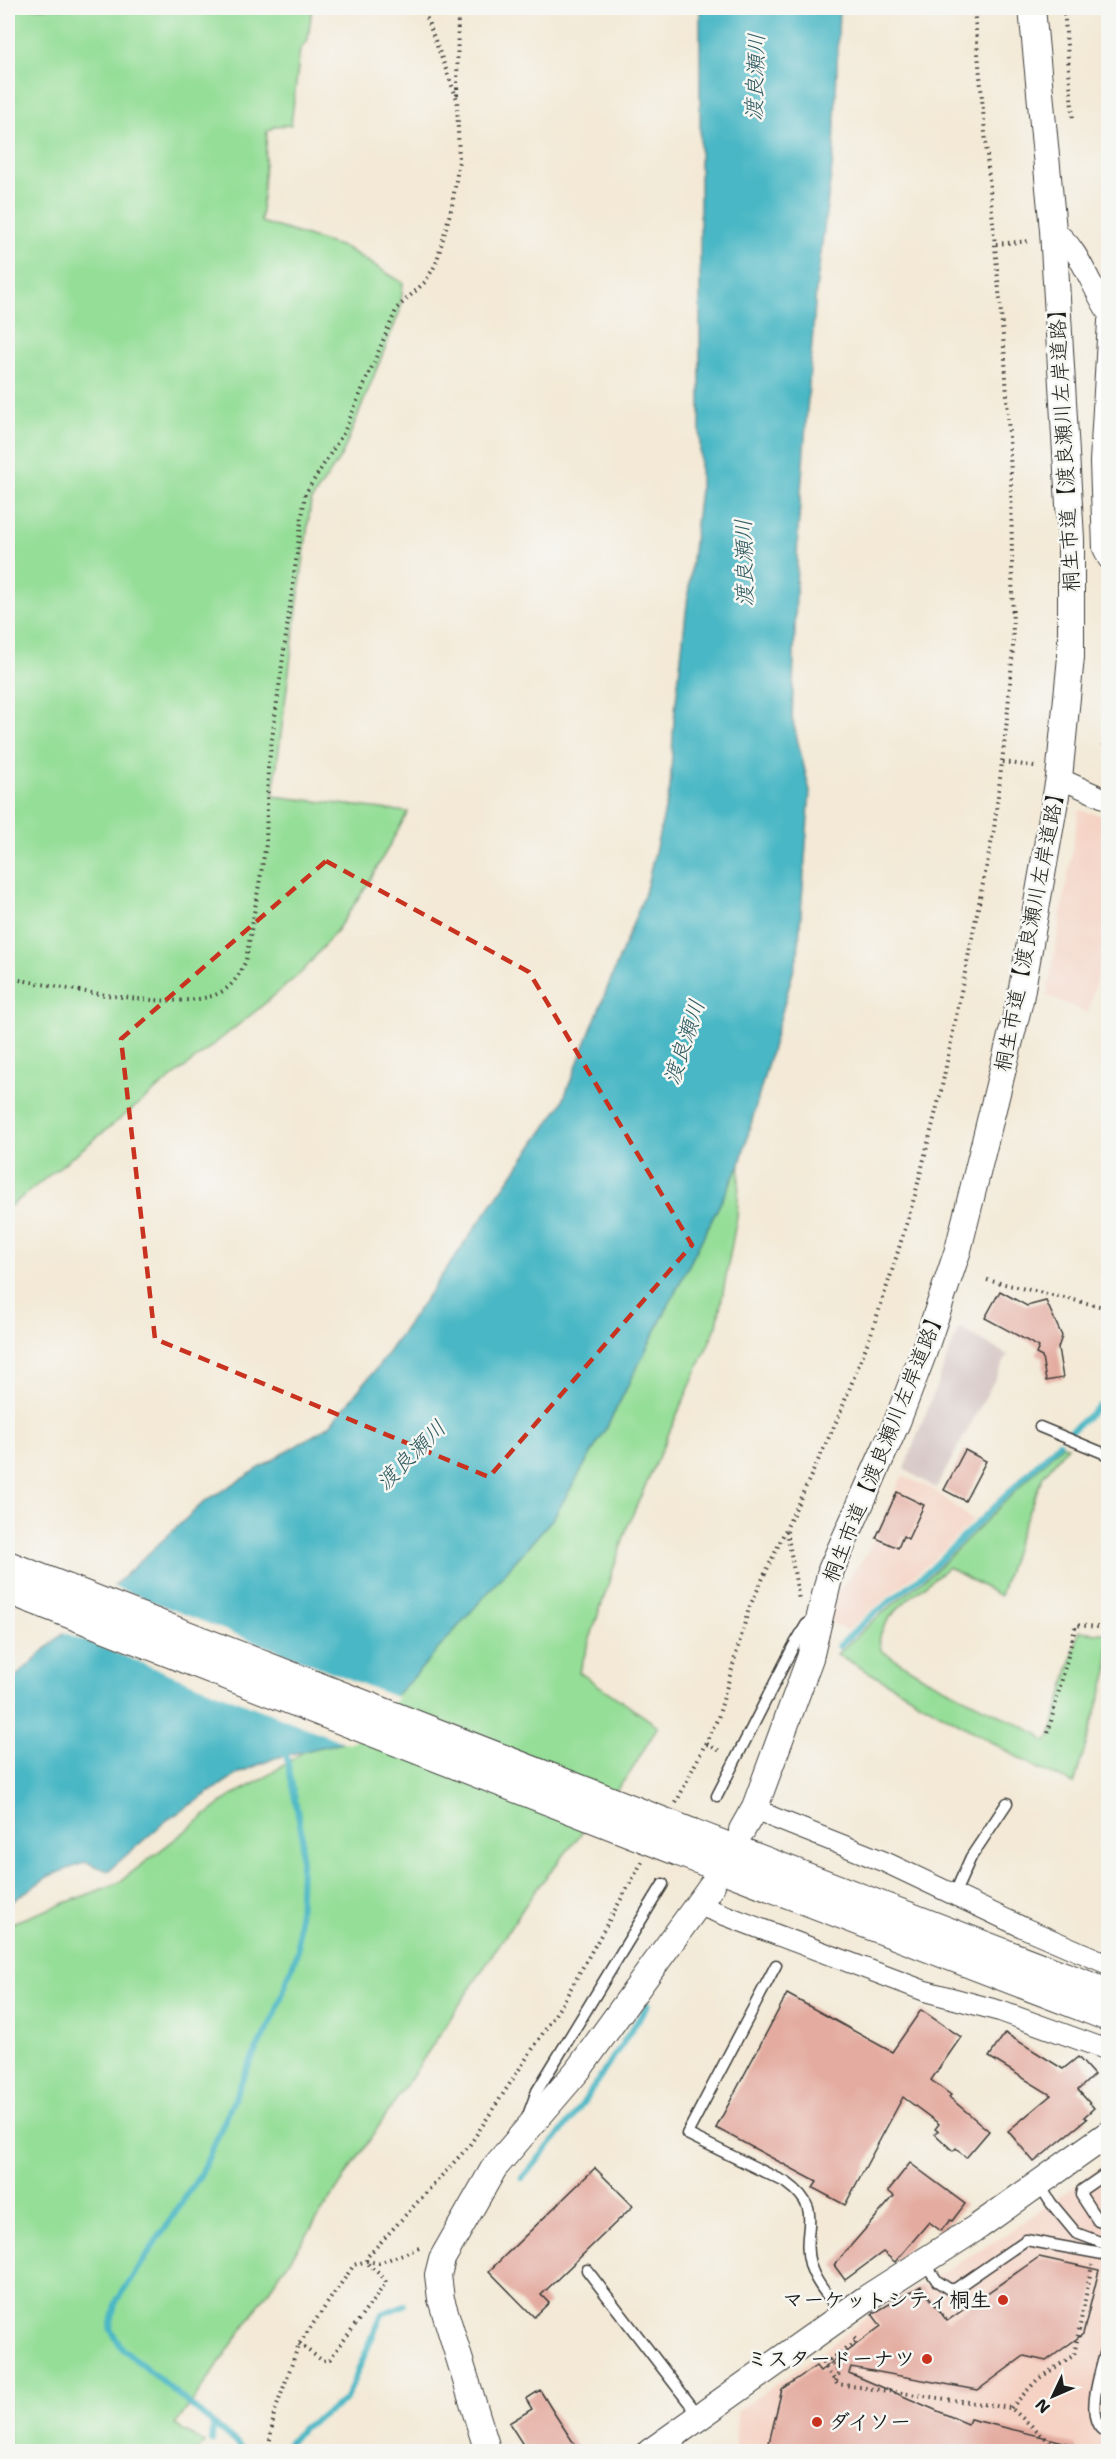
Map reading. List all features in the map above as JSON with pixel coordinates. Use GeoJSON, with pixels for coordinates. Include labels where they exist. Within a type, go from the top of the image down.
{"type":"FeatureCollection","features":[{"type":"Feature","properties":{"kind":"street","name":"桐生市道【渡良瀬川左岸道路】"},"geometry":{"type":"LineString","coordinates":[[742,1830],[755,1807],[810,1658],[813,1619],[831,1569],[902,1411],[958,1250],[1020,1000],[1071,657],[1071,539],[1032,8]]}},
{"type":"Feature","properties":{"kind":"street"},"geometry":{"type":"LineString","coordinates":[[1047,235],[1063,236],[1070,244],[1108,313]]}},
{"type":"Feature","properties":{"kind":"street"},"geometry":{"type":"LineString","coordinates":[[1108,321],[1100,462],[1103,548],[1108,560]]}},
{"type":"Feature","properties":{"kind":"street"},"geometry":{"type":"LineString","coordinates":[[1053,773],[1108,800]]}},
{"type":"Feature","properties":{"kind":"street"},"geometry":{"type":"LineString","coordinates":[[8,1564],[1108,1992]]}},
{"type":"Feature","properties":{"kind":"street"},"geometry":{"type":"LineString","coordinates":[[8,1591],[1108,2018]]}},
{"type":"Feature","properties":{"kind":"street"},"geometry":{"type":"LineString","coordinates":[[755,1807],[772,1817],[885,1862],[1022,1927],[1108,1964]]}},
{"type":"Feature","properties":{"kind":"street"},"geometry":{"type":"LineString","coordinates":[[488,2451],[444,2311],[438,2275],[442,2259],[478,2193],[504,2154],[578,2070],[705,1895],[925,1991],[1000,2011],[1064,2032],[1108,2050]]}},
{"type":"Feature","properties":{"kind":"street"},"geometry":{"type":"LineString","coordinates":[[650,2451],[843,2316],[1039,2184],[1108,2134]]}},
{"type":"Feature","properties":{"kind":"lane"},"geometry":{"type":"LineString","coordinates":[[1040,1427],[1108,1455]]}},
{"type":"Feature","properties":{"kind":"lane"},"geometry":{"type":"LineString","coordinates":[[717,1796],[813,1619]]}},
{"type":"Feature","properties":{"kind":"lane"},"geometry":{"type":"LineString","coordinates":[[954,1895],[971,1857],[1007,1803]]}},
{"type":"Feature","properties":{"kind":"lane"},"geometry":{"type":"LineString","coordinates":[[522,2133],[537,2091],[663,1884]]}},
{"type":"Feature","properties":{"kind":"lane"},"geometry":{"type":"LineString","coordinates":[[776,1965],[687,2134],[799,2191],[810,2220],[807,2236],[809,2262],[814,2276],[843,2316]]}},
{"type":"Feature","properties":{"kind":"lane"},"geometry":{"type":"LineString","coordinates":[[1108,2172],[1082,2190],[1081,2195],[1098,2221],[1108,2224]]}},
{"type":"Feature","properties":{"kind":"lane"},"geometry":{"type":"LineString","coordinates":[[1039,2184],[1051,2203],[1076,2233],[1108,2245]]}},
{"type":"Feature","properties":{"kind":"lane"},"geometry":{"type":"LineString","coordinates":[[924,2262],[937,2281],[948,2289],[955,2289],[1026,2240],[1108,2255]]}},
{"type":"Feature","properties":{"kind":"lane"},"geometry":{"type":"LineString","coordinates":[[587,2270],[700,2417]]}},
{"type":"Feature","properties":{"kind":"lane"},"geometry":{"type":"LineString","coordinates":[[1108,2343],[1093,2407],[1095,2423],[1099,2429],[1108,2433]]}},
{"type":"Feature","properties":{"kind":"path"},"geometry":{"type":"LineString","coordinates":[[423,8],[457,99]]}},
{"type":"Feature","properties":{"kind":"path"},"geometry":{"type":"LineString","coordinates":[[8,978],[120,996],[176,1001],[198,1000],[219,994],[239,976],[246,960],[265,856],[268,770],[305,494],[344,432],[397,309],[425,282],[436,264],[452,206],[459,161],[458,8]]}},
{"type":"Feature","properties":{"kind":"path"},"geometry":{"type":"LineString","coordinates":[[671,1812],[707,1744],[723,1701],[749,1608],[838,1418],[871,1334],[915,1195],[941,1091],[994,829],[1003,762],[1012,648],[1011,475],[996,244],[974,8]]}},
{"type":"Feature","properties":{"kind":"path"},"geometry":{"type":"LineString","coordinates":[[1064,8],[1073,120]]}},
{"type":"Feature","properties":{"kind":"path"},"geometry":{"type":"LineString","coordinates":[[996,244],[1047,235]]}},
{"type":"Feature","properties":{"kind":"path"},"geometry":{"type":"LineString","coordinates":[[1104,746],[1108,708]]}},
{"type":"Feature","properties":{"kind":"path"},"geometry":{"type":"LineString","coordinates":[[1003,762],[1053,773]]}},
{"type":"Feature","properties":{"kind":"path"},"geometry":{"type":"LineString","coordinates":[[987,1280],[1108,1308]]}},
{"type":"Feature","properties":{"kind":"path"},"geometry":{"type":"LineString","coordinates":[[787,1530],[795,1587],[813,1619]]}},
{"type":"Feature","properties":{"kind":"path"},"geometry":{"type":"LineString","coordinates":[[1048,1732],[1076,1625],[1108,1628]]}},
{"type":"Feature","properties":{"kind":"path"},"geometry":{"type":"LineString","coordinates":[[707,1744],[730,1757]]}},
{"type":"Feature","properties":{"kind":"path"},"geometry":{"type":"LineString","coordinates":[[366,2261],[368,2256],[469,2146],[562,2004],[648,1852]]}},
{"type":"Feature","properties":{"kind":"path"},"geometry":{"type":"LineString","coordinates":[[268,2451],[274,2414],[299,2344],[354,2265],[366,2261],[379,2263],[432,2245]]}},
{"type":"Feature","properties":{"kind":"path"},"geometry":{"type":"LineString","coordinates":[[299,2344],[322,2361],[330,2360],[386,2283],[383,2277],[366,2261]]}},
{"type":"Feature","properties":{"kind":"path"},"geometry":{"type":"LineString","coordinates":[[1011,2408],[1038,2379],[1074,2355],[1092,2263]]}},
{"type":"Feature","properties":{"kind":"path"},"geometry":{"type":"LineString","coordinates":[[836,2382],[839,2373],[830,2360],[857,2341],[854,2336],[846,2341]]}},
{"type":"Feature","properties":{"kind":"path"},"geometry":{"type":"LineString","coordinates":[[822,2363],[837,2384],[1011,2408],[1050,2442],[1089,2451]]}},
{"type":"Feature","properties":{"kind":"highlighted area"},"geometry":{"type":"Polygon","coordinates":[[[326,861],[529,972],[692,1245],[489,1477],[155,1339],[121,1039],[326,861]]]}},
{"type":"Feature","properties":{"kind":"shaded area"},"geometry":{"type":"Polygon","coordinates":[[[1079,810],[1108,817],[1108,932],[1088,1013],[1047,996],[1079,810]]]}},
{"type":"Feature","properties":{"kind":"shaded area"},"geometry":{"type":"Polygon","coordinates":[[[959,1328],[1008,1355],[936,1488],[904,1469],[959,1328]]]}},
{"type":"Feature","properties":{"kind":"shaded area"},"geometry":{"type":"Polygon","coordinates":[[[902,1476],[933,1489],[973,1521],[929,1563],[847,1630],[830,1622],[837,1590],[868,1552],[902,1476]]]}},
{"type":"Feature","properties":{"kind":"shaded area","name":"マーケットシティ桐生"},"geometry":{"type":"Polygon","coordinates":[[[1108,2162],[1108,2451],[735,2452],[737,2411],[872,2314],[1002,2237],[1108,2162]]]}},
{"type":"Feature","properties":{"kind":"green space"},"geometry":{"type":"Polygon","coordinates":[[[8,8],[312,8],[308,39],[300,50],[291,125],[275,126],[267,132],[261,222],[346,248],[403,283],[400,311],[342,455],[311,501],[273,796],[408,812],[366,887],[337,930],[303,971],[8,1208],[8,8]]]}},
{"type":"Feature","properties":{"kind":"green space"},"geometry":{"type":"Polygon","coordinates":[[[740,1164],[737,1217],[717,1325],[628,1525],[579,1672],[658,1726],[630,1773],[534,1892],[304,2239],[175,2425],[205,2443],[196,2452],[8,2452],[9,1924],[118,1883],[231,1796],[261,1780],[413,1678],[608,1425],[740,1164]]]}},
{"type":"Feature","properties":{"kind":"green space"},"geometry":{"type":"Polygon","coordinates":[[[1062,1445],[1068,1446],[1043,1476],[1020,1533],[1000,1596],[948,1567],[902,1604],[883,1628],[880,1640],[882,1651],[927,1679],[1040,1735],[1042,1740],[1047,1741],[1051,1736],[1079,1631],[1108,1634],[1108,1672],[1074,1784],[1035,1767],[837,1654],[874,1620],[936,1570],[1062,1445]]]}},
{"type":"Feature","properties":{"kind":"water","name":"渡良瀬川"},"geometry":{"type":"Polygon","coordinates":[[[700,8],[839,8],[834,152],[816,290],[798,531],[792,718],[810,791],[798,954],[740,1164],[608,1425],[554,1517],[413,1678],[351,1740],[275,1758],[239,1773],[167,1820],[108,1871],[86,1862],[49,1876],[8,1904],[8,1684],[205,1501],[329,1426],[380,1364],[561,1105],[645,893],[670,789],[674,719],[700,489],[700,8]]]}},
{"type":"Feature","properties":{"kind":"pier"},"geometry":{"type":"Polygon","coordinates":[[[110,1585],[398,1698],[353,1742],[348,1744],[60,1631],[110,1585]]]}},
{"type":"Feature","properties":{"kind":"building"},"geometry":{"type":"Polygon","coordinates":[[[1000,1291],[1027,1306],[1046,1301],[1062,1336],[1058,1348],[1063,1378],[1046,1381],[1042,1357],[1036,1354],[1039,1347],[985,1318],[1000,1291]]]}},
{"type":"Feature","properties":{"kind":"building"},"geometry":{"type":"Polygon","coordinates":[[[965,1450],[986,1461],[965,1501],[944,1490],[965,1450]]]}},
{"type":"Feature","properties":{"kind":"building"},"geometry":{"type":"Polygon","coordinates":[[[897,1492],[924,1505],[908,1539],[903,1536],[898,1548],[876,1538],[897,1492]]]}},
{"type":"Feature","properties":{"kind":"building"},"geometry":{"type":"Polygon","coordinates":[[[787,1994],[892,2052],[921,2010],[961,2037],[931,2080],[951,2095],[949,2097],[989,2131],[966,2158],[956,2148],[953,2151],[935,2134],[938,2131],[935,2129],[939,2124],[903,2097],[845,2205],[813,2188],[817,2182],[716,2128],[787,1994]]]}},
{"type":"Feature","properties":{"kind":"building"},"geometry":{"type":"Polygon","coordinates":[[[1005,2033],[1063,2069],[1078,2057],[1094,2075],[1078,2090],[1094,2108],[1084,2117],[1087,2119],[1034,2162],[1008,2131],[1051,2095],[989,2057],[1005,2033]]]}},
{"type":"Feature","properties":{"kind":"building"},"geometry":{"type":"Polygon","coordinates":[[[910,2163],[965,2204],[941,2231],[929,2222],[895,2262],[883,2252],[845,2280],[834,2265],[894,2196],[888,2191],[910,2163]]]}},
{"type":"Feature","properties":{"kind":"building"},"geometry":{"type":"Polygon","coordinates":[[[595,2168],[633,2206],[541,2295],[549,2303],[534,2317],[489,2271],[595,2168]]]}},
{"type":"Feature","properties":{"kind":"building"},"geometry":{"type":"Polygon","coordinates":[[[1039,2257],[1099,2270],[1083,2334],[1046,2361],[1024,2356],[978,2390],[851,2367],[849,2373],[968,2424],[970,2419],[1076,2445],[1076,2451],[767,2451],[782,2389],[816,2366],[820,2371],[881,2326],[872,2314],[921,2286],[947,2321],[1039,2257]]]}},
{"type":"Feature","properties":{"kind":"building"},"geometry":{"type":"Polygon","coordinates":[[[540,2390],[579,2451],[527,2451],[509,2423],[532,2409],[526,2399],[540,2390]]]}},
{"type":"Feature","properties":{"kind":"waterway"},"geometry":{"type":"LineString","coordinates":[[1070,1432],[1108,1398]]}},
{"type":"Feature","properties":{"kind":"waterway"},"geometry":{"type":"LineString","coordinates":[[839,1646],[871,1616],[932,1568],[1059,1443]]}},
{"type":"Feature","properties":{"kind":"waterway"},"geometry":{"type":"LineString","coordinates":[[247,2452],[122,2348],[110,2329],[115,2304],[202,2172],[253,2056],[275,2015],[298,1950],[302,1834],[285,1750]]}},
{"type":"Feature","properties":{"kind":"waterway"},"geometry":{"type":"LineString","coordinates":[[522,2178],[573,2118],[648,2005]]}},
{"type":"Feature","properties":{"kind":"waterway"},"geometry":{"type":"LineString","coordinates":[[282,2452],[302,2428],[345,2401],[382,2314],[404,2305]]}},
{"type":"Feature","properties":{"kind":"waterway"},"geometry":{"type":"LineString","coordinates":[[212,2441],[213,2424]]}},
{"type":"Feature","properties":{"kind":"place","name":"マーケットシティ桐生"},"geometry":{"type":"Point","coordinates":[1003,2300]}},
{"type":"Feature","properties":{"kind":"place","name":"ミスタードーナツ"},"geometry":{"type":"Point","coordinates":[927,2359]}},
{"type":"Feature","properties":{"kind":"place","name":"ダイソー"},"geometry":{"type":"Point","coordinates":[817,2422]}}]}
